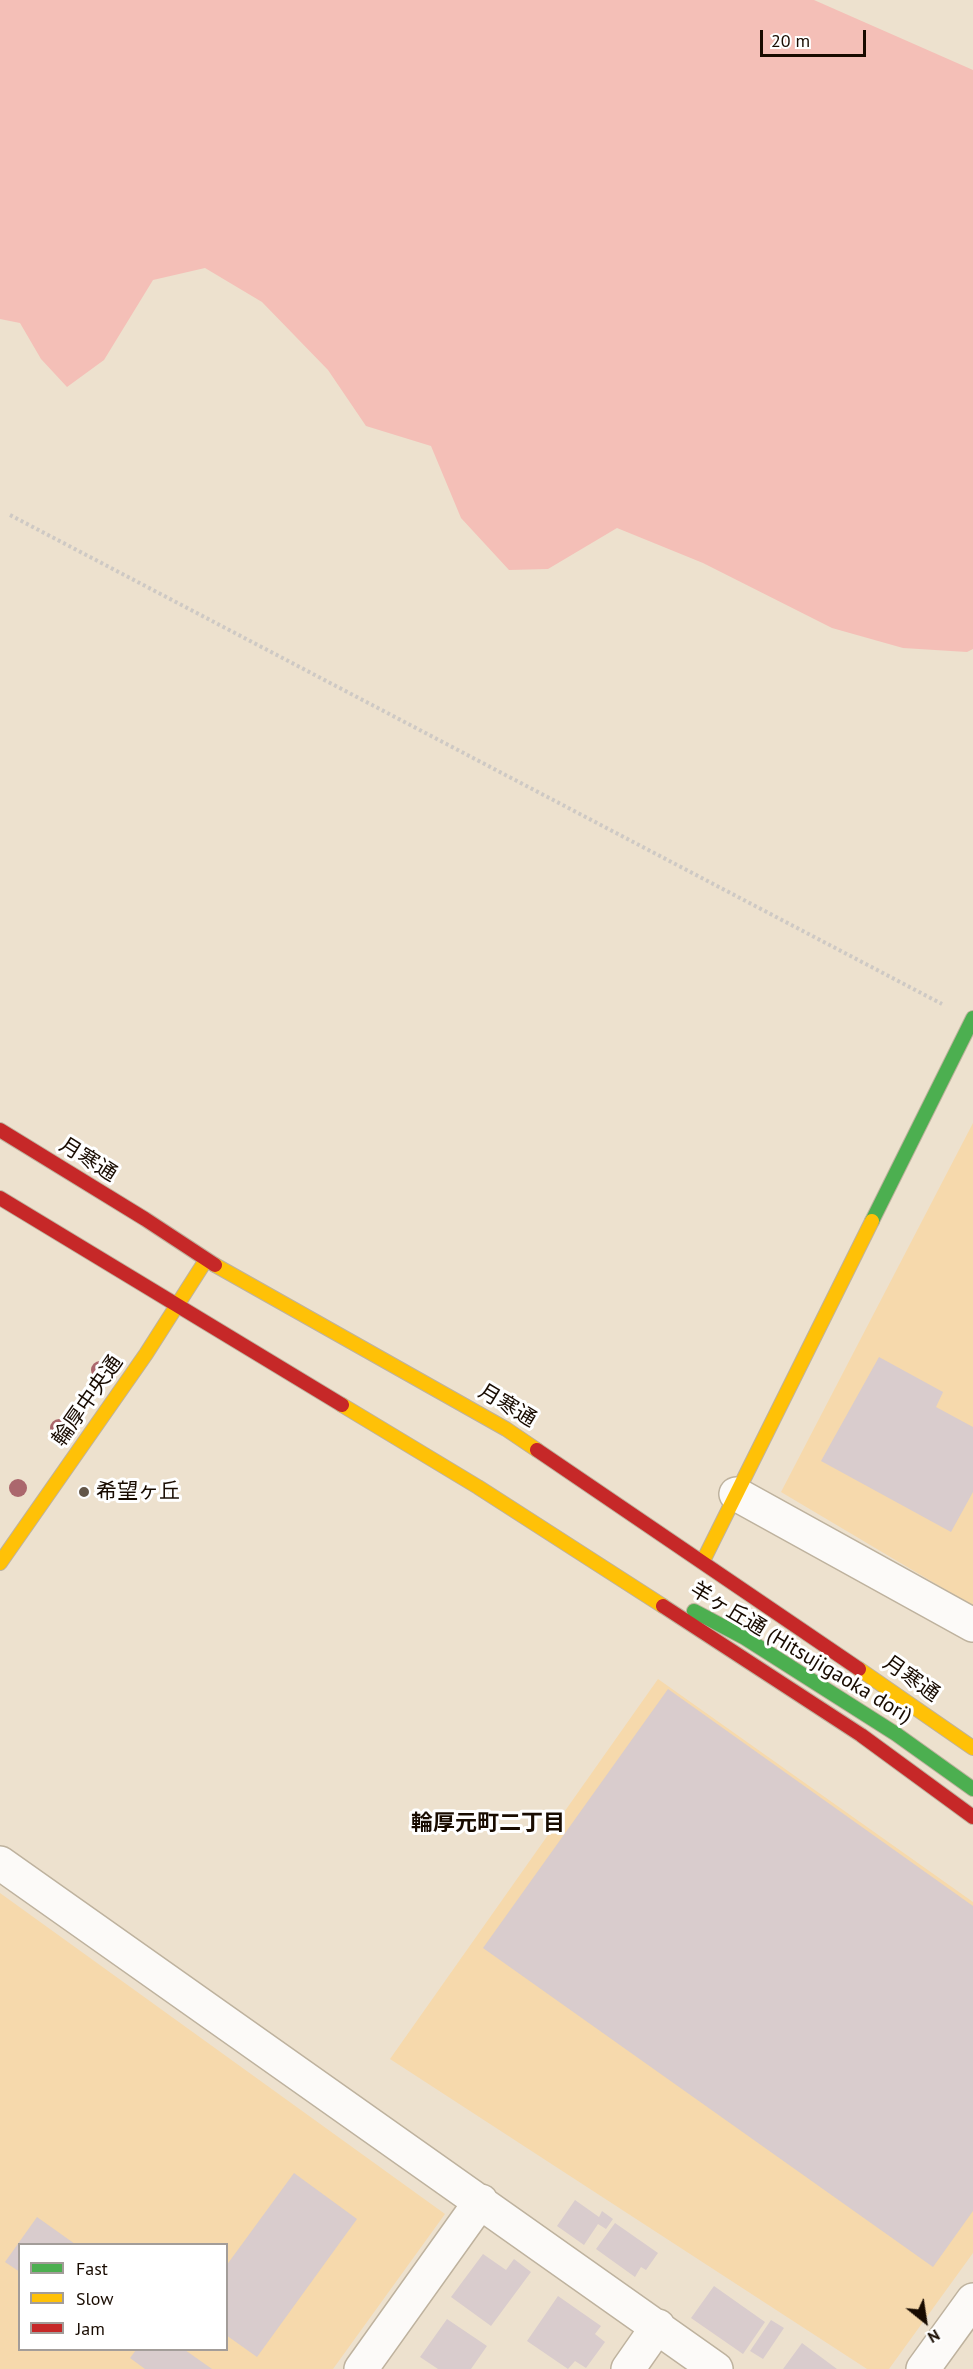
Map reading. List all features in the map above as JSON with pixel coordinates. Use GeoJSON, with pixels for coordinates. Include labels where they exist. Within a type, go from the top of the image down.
{"type":"FeatureCollection","features":[{"type":"Feature","properties":{"kind":"main road"},"geometry":{"type":"LineString","coordinates":[[703,1562],[972,1019]]}},
{"type":"Feature","properties":{"kind":"main road","name":"月寒通"},"geometry":{"type":"LineString","coordinates":[[0,1130],[206,1260],[506,1429],[973,1748]]}},
{"type":"Feature","properties":{"kind":"main road"},"geometry":{"type":"LineString","coordinates":[[0,1198],[571,1545],[861,1735],[973,1817]]}},
{"type":"Feature","properties":{"kind":"main road","name":"輪厚中央通"},"geometry":{"type":"LineString","coordinates":[[0,1563],[146,1354],[206,1260]]}},
{"type":"Feature","properties":{"kind":"main road","name":"羊ヶ丘通 (Hitsujigaoka dori)"},"geometry":{"type":"LineString","coordinates":[[571,1545],[745,1638],[896,1734],[973,1789]]}},
{"type":"Feature","properties":{"kind":"street"},"geometry":{"type":"LineString","coordinates":[[736,1494],[973,1625]]}},
{"type":"Feature","properties":{"kind":"street"},"geometry":{"type":"LineString","coordinates":[[0,1863],[716,2369]]}},
{"type":"Feature","properties":{"kind":"street"},"geometry":{"type":"LineString","coordinates":[[361,2369],[481,2201]]}},
{"type":"Feature","properties":{"kind":"street"},"geometry":{"type":"LineString","coordinates":[[922,2369],[973,2300]]}},
{"type":"Feature","properties":{"kind":"street"},"geometry":{"type":"LineString","coordinates":[[628,2369],[658,2326]]}},
{"type":"Feature","properties":{"kind":"path"},"geometry":{"type":"LineString","coordinates":[[10,515],[972,1019]]}},
{"type":"Feature","properties":{"kind":"shaded area"},"geometry":{"type":"Polygon","coordinates":[[[0,0],[814,0],[973,70],[973,649],[967,652],[903,648],[832,628],[703,563],[617,528],[548,569],[509,570],[461,518],[431,446],[366,426],[328,370],[262,302],[205,268],[153,280],[104,360],[67,387],[41,359],[20,323],[0,319],[0,0]]]}},
{"type":"Feature","properties":{"kind":"shaded area"},"geometry":{"type":"Polygon","coordinates":[[[973,1123],[973,1606],[781,1492],[973,1123]]]}},
{"type":"Feature","properties":{"kind":"shaded area"},"geometry":{"type":"Polygon","coordinates":[[[658,1679],[973,1902],[973,2253],[889,2369],[867,2369],[390,2059],[658,1679]]]}},
{"type":"Feature","properties":{"kind":"shaded area"},"geometry":{"type":"Polygon","coordinates":[[[0,1893],[445,2214],[333,2369],[0,2369],[0,1893]]]}},
{"type":"Feature","properties":{"kind":"building"},"geometry":{"type":"Polygon","coordinates":[[[879,1357],[943,1392],[936,1407],[973,1427],[973,1492],[951,1532],[821,1461],[879,1357]]]}},
{"type":"Feature","properties":{"kind":"building"},"geometry":{"type":"Polygon","coordinates":[[[668,1689],[973,1906],[973,2211],[933,2267],[483,1948],[668,1689]]]}},
{"type":"Feature","properties":{"kind":"building"},"geometry":{"type":"Polygon","coordinates":[[[294,2173],[357,2219],[257,2357],[228,2336],[228,2263],[294,2173]]]}},
{"type":"Feature","properties":{"kind":"building"},"geometry":{"type":"Polygon","coordinates":[[[575,2200],[599,2217],[602,2211],[613,2219],[606,2229],[598,2224],[584,2245],[557,2226],[575,2200]]]}},
{"type":"Feature","properties":{"kind":"building"},"geometry":{"type":"Polygon","coordinates":[[[37,2217],[74,2243],[19,2243],[37,2217]]]}},
{"type":"Feature","properties":{"kind":"building"},"geometry":{"type":"Polygon","coordinates":[[[615,2223],[658,2253],[646,2270],[641,2267],[635,2277],[596,2249],[615,2223]]]}},
{"type":"Feature","properties":{"kind":"building"},"geometry":{"type":"Polygon","coordinates":[[[18,2244],[18,2271],[5,2262],[18,2244]]]}},
{"type":"Feature","properties":{"kind":"building"},"geometry":{"type":"Polygon","coordinates":[[[483,2254],[506,2270],[514,2259],[531,2272],[491,2326],[451,2297],[483,2254]]]}},
{"type":"Feature","properties":{"kind":"building"},"geometry":{"type":"Polygon","coordinates":[[[714,2286],[765,2322],[743,2354],[691,2318],[714,2286]]]}},
{"type":"Feature","properties":{"kind":"building"},"geometry":{"type":"Polygon","coordinates":[[[558,2296],[601,2326],[595,2334],[605,2342],[586,2368],[575,2361],[568,2369],[527,2341],[558,2296]]]}},
{"type":"Feature","properties":{"kind":"building"},"geometry":{"type":"Polygon","coordinates":[[[447,2319],[487,2346],[471,2369],[438,2369],[420,2357],[447,2319]]]}},
{"type":"Feature","properties":{"kind":"building"},"geometry":{"type":"Polygon","coordinates":[[[771,2320],[784,2328],[763,2359],[750,2351],[771,2320]]]}},
{"type":"Feature","properties":{"kind":"building"},"geometry":{"type":"Polygon","coordinates":[[[802,2343],[837,2369],[783,2369],[802,2343]]]}},
{"type":"Feature","properties":{"kind":"building"},"geometry":{"type":"Polygon","coordinates":[[[135,2351],[186,2351],[212,2369],[145,2369],[130,2358],[135,2351]]]}},
{"type":"Feature","properties":{"kind":"traffic: fast"},"geometry":{"type":"LineString","coordinates":[[872,1221],[973,1018]]}},
{"type":"Feature","properties":{"kind":"traffic: fast"},"geometry":{"type":"LineString","coordinates":[[694,1611],[745,1638],[896,1734],[973,1789]]}},
{"type":"Feature","properties":{"kind":"traffic: slow"},"geometry":{"type":"LineString","coordinates":[[703,1561],[872,1221]]}},
{"type":"Feature","properties":{"kind":"traffic: slow"},"geometry":{"type":"LineString","coordinates":[[0,1563],[146,1354],[206,1260]]}},
{"type":"Feature","properties":{"kind":"traffic: slow"},"geometry":{"type":"LineString","coordinates":[[215,1265],[506,1429],[537,1450]]}},
{"type":"Feature","properties":{"kind":"traffic: slow"},"geometry":{"type":"LineString","coordinates":[[342,1405],[478,1487],[663,1606]]}},
{"type":"Feature","properties":{"kind":"traffic: slow"},"geometry":{"type":"LineString","coordinates":[[859,1669],[973,1748]]}},
{"type":"Feature","properties":{"kind":"traffic: jam"},"geometry":{"type":"LineString","coordinates":[[0,1130],[215,1265]]}},
{"type":"Feature","properties":{"kind":"traffic: jam"},"geometry":{"type":"LineString","coordinates":[[0,1198],[342,1405]]}},
{"type":"Feature","properties":{"kind":"traffic: jam"},"geometry":{"type":"LineString","coordinates":[[537,1450],[859,1669]]}},
{"type":"Feature","properties":{"kind":"traffic: jam"},"geometry":{"type":"LineString","coordinates":[[663,1606],[861,1735],[973,1817]]}},
{"type":"Feature","properties":{"kind":"place","name":"希望ヶ丘"},"geometry":{"type":"Point","coordinates":[84,1492]}},
{"type":"Feature","properties":{"kind":"district","name":"輪厚元町二丁目"},"geometry":{"type":"Point","coordinates":[488,1824]}}]}
